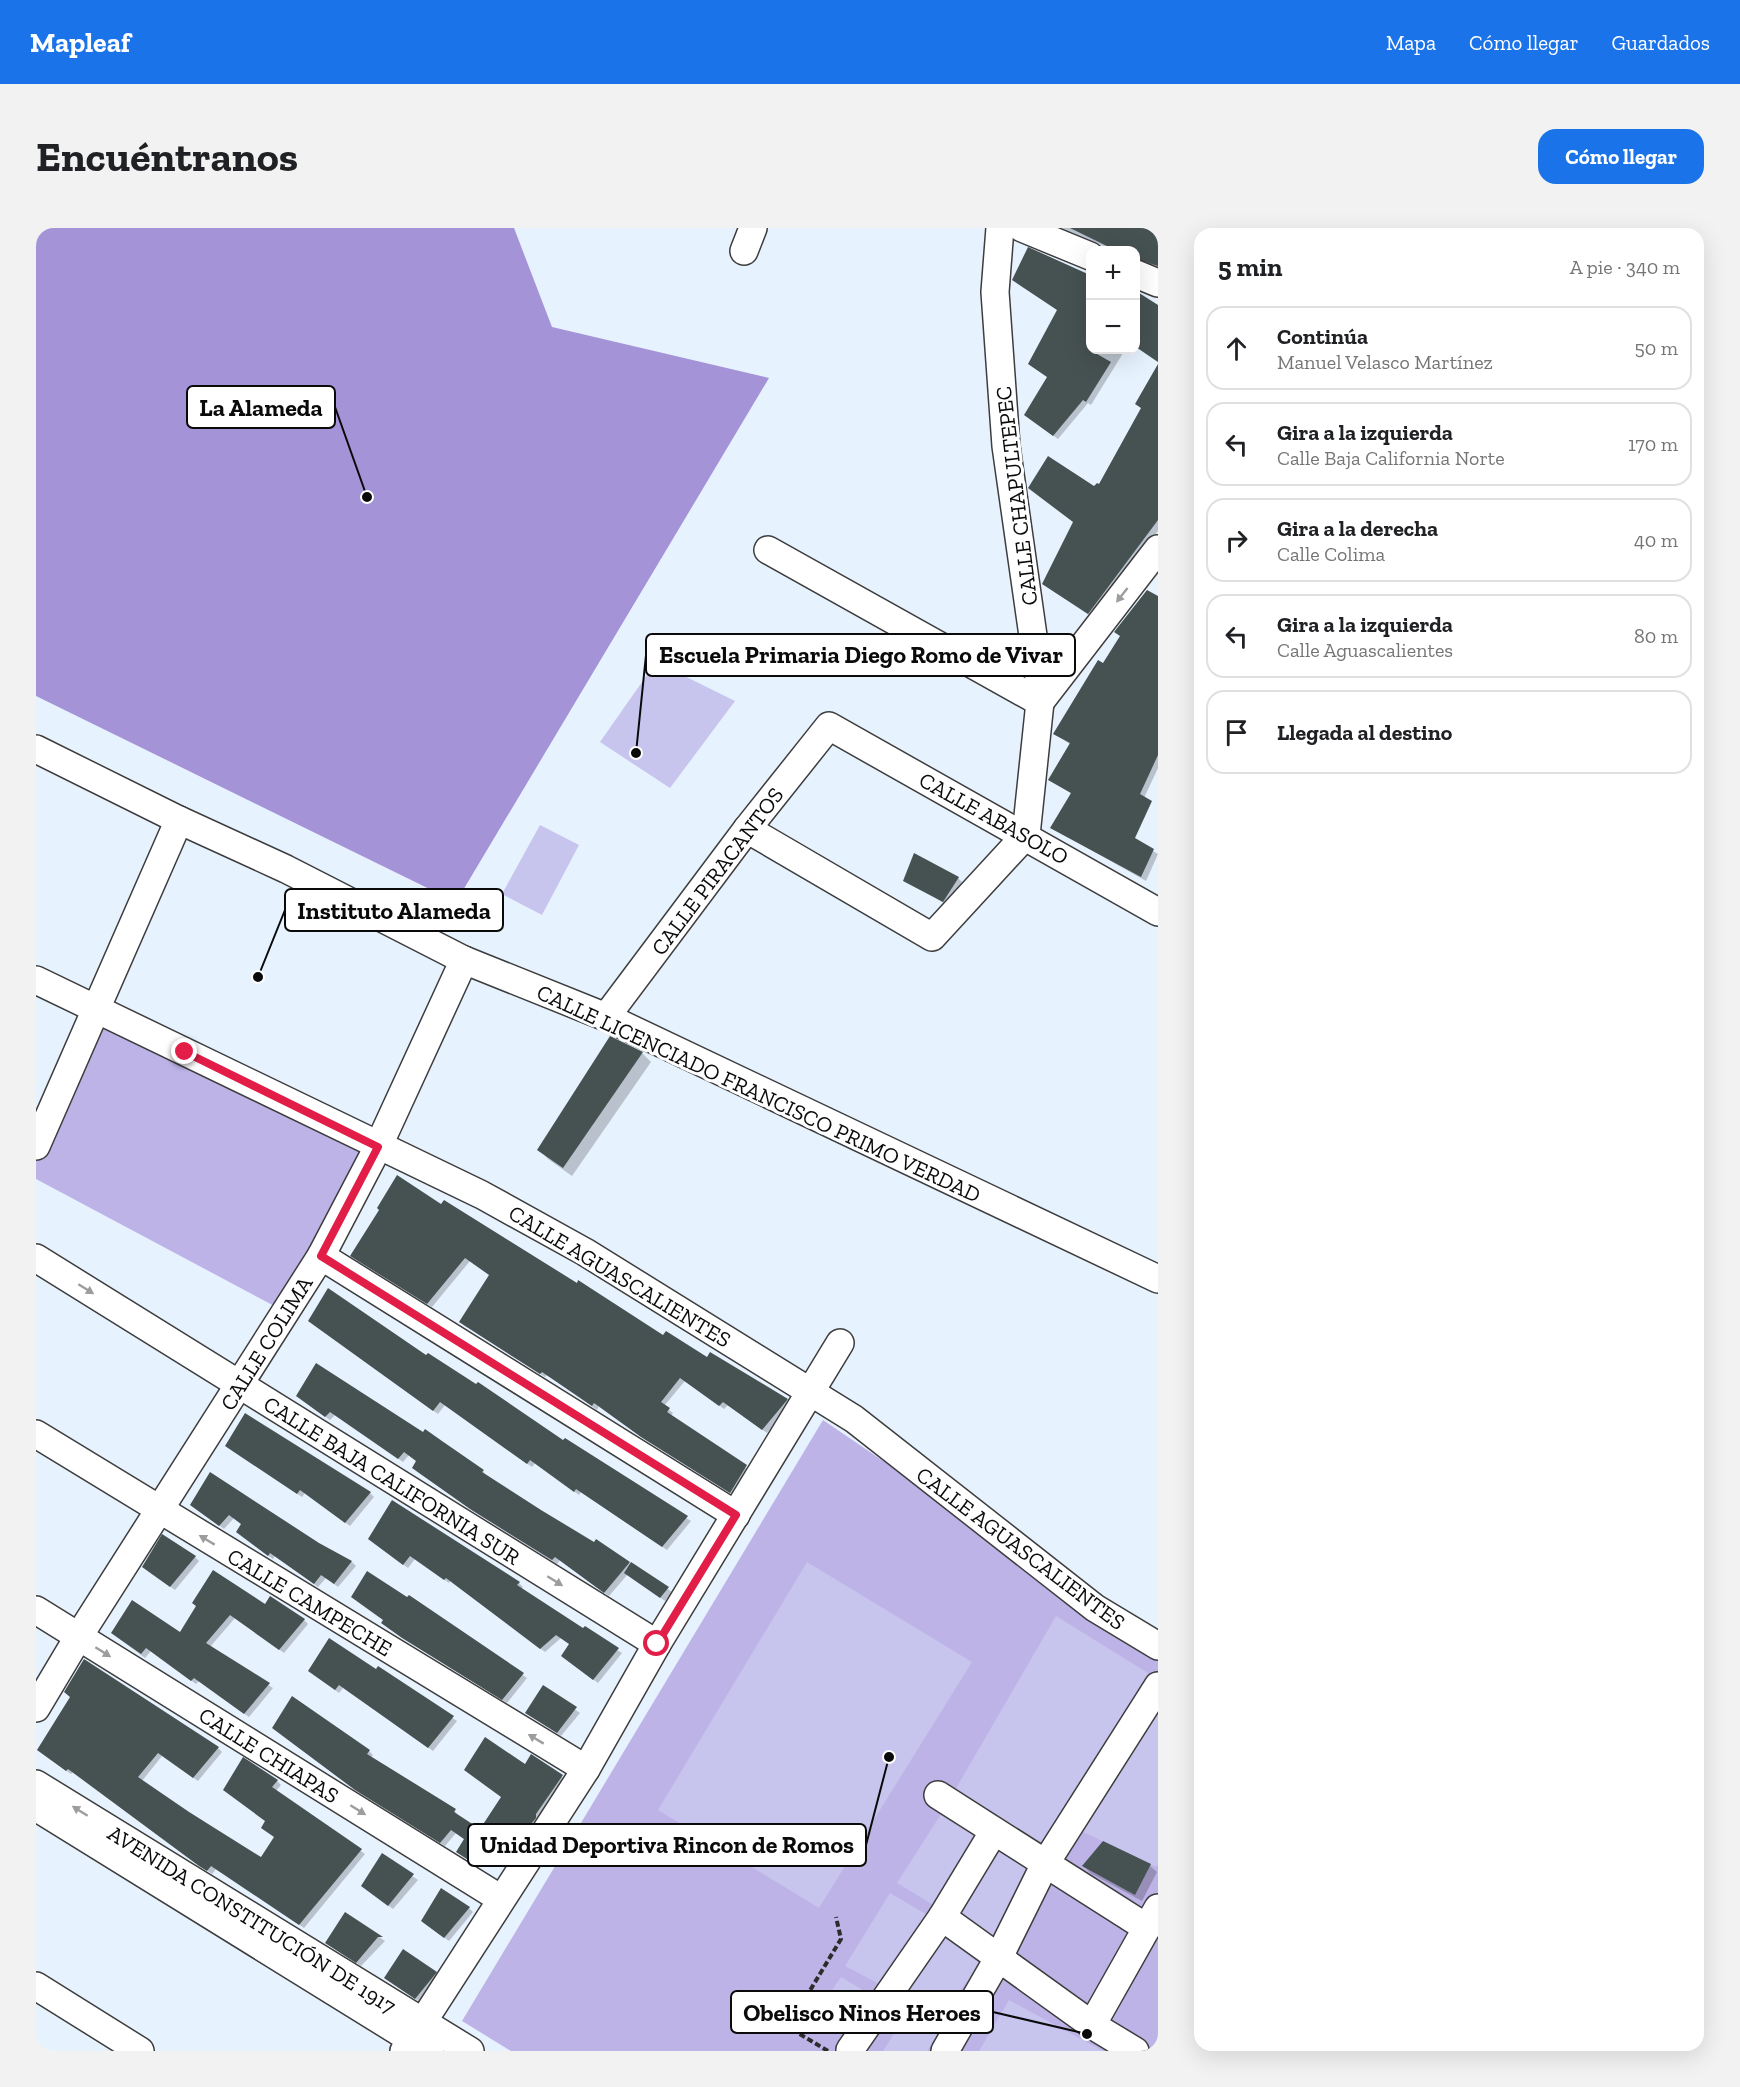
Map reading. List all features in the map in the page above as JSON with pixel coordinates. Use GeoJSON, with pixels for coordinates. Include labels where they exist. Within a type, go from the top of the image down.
{"type":"FeatureCollection","features":[{"type":"Feature","properties":{"kind":"street","name":"CALLE CHAPULTEPEC"},"geometry":{"type":"LineString","coordinates":[[1000,228],[995,292],[1006,446],[1040,685],[1026,835]]}},
{"type":"Feature","properties":{"kind":"street"},"geometry":{"type":"LineString","coordinates":[[1022,228],[1086,254]]}},
{"type":"Feature","properties":{"kind":"street"},"geometry":{"type":"LineString","coordinates":[[1140,276],[1158,283]]}},
{"type":"Feature","properties":{"kind":"street"},"geometry":{"type":"LineString","coordinates":[[768,550],[1040,702],[1158,549]]}},
{"type":"Feature","properties":{"kind":"street","name":"CALLE ABASOLO"},"geometry":{"type":"LineString","coordinates":[[829,726],[1156,909]]}},
{"type":"Feature","properties":{"kind":"street","name":"CALLE PIRACANTOS"},"geometry":{"type":"LineString","coordinates":[[606,1017],[747,829],[829,726]]}},
{"type":"Feature","properties":{"kind":"street","name":"CALLE LICENCIADO FRANCISCO PRIMO VERDAD"},"geometry":{"type":"LineString","coordinates":[[36,748],[179,820],[286,869],[464,960],[606,1017],[1158,1280]]}},
{"type":"Feature","properties":{"kind":"street"},"geometry":{"type":"LineString","coordinates":[[36,1146],[179,820]]}},
{"type":"Feature","properties":{"kind":"street"},"geometry":{"type":"LineString","coordinates":[[747,829],[932,937],[1026,835]]}},
{"type":"Feature","properties":{"kind":"street","name":"CALLE COLIMA"},"geometry":{"type":"LineString","coordinates":[[36,1708],[79,1636],[321,1256],[378,1147],[464,960]]}},
{"type":"Feature","properties":{"kind":"street","name":"CALLE AGUASCALIENTES"},"geometry":{"type":"LineString","coordinates":[[36,980],[378,1147],[482,1195],[554,1235],[812,1390],[854,1419],[1095,1608],[1158,1646]]}},
{"type":"Feature","properties":{"kind":"street"},"geometry":{"type":"LineString","coordinates":[[321,1256],[736,1515]]}},
{"type":"Feature","properties":{"kind":"street","name":"CALLE BAJA CALIFORNIA SUR"},"geometry":{"type":"LineString","coordinates":[[36,1258],[657,1644]]}},
{"type":"Feature","properties":{"kind":"street"},"geometry":{"type":"LineString","coordinates":[[417,2041],[501,1899],[586,1769],[657,1644],[840,1343]]}},
{"type":"Feature","properties":{"kind":"street","name":"CALLE CAMPECHE"},"geometry":{"type":"LineString","coordinates":[[36,1434],[586,1769]]}},
{"type":"Feature","properties":{"kind":"street","name":"CALLE CHIAPAS"},"geometry":{"type":"LineString","coordinates":[[36,1610],[501,1899]]}},
{"type":"Feature","properties":{"kind":"street"},"geometry":{"type":"LineString","coordinates":[[945,2051],[999,1957],[1045,1864],[1158,1686]]}},
{"type":"Feature","properties":{"kind":"street","name":"AVENIDA CONSTITUCIÓN DE 1917"},"geometry":{"type":"LineString","coordinates":[[36,1784],[417,2041]]}},
{"type":"Feature","properties":{"kind":"street"},"geometry":{"type":"LineString","coordinates":[[938,1795],[1045,1864],[1152,1918],[1092,2025]]}},
{"type":"Feature","properties":{"kind":"street","name":"AVENIDA CONSTITUCIÓN DE 1917"},"geometry":{"type":"LineString","coordinates":[[36,1807],[417,2041],[470,2051]]}},
{"type":"Feature","properties":{"kind":"street"},"geometry":{"type":"LineString","coordinates":[[845,2051],[942,1917],[994,1831]]}},
{"type":"Feature","properties":{"kind":"street"},"geometry":{"type":"LineString","coordinates":[[942,1917],[1092,2025],[1135,2051]]}},
{"type":"Feature","properties":{"kind":"street"},"geometry":{"type":"LineString","coordinates":[[36,1986],[141,2051]]}},
{"type":"Feature","properties":{"kind":"path"},"geometry":{"type":"LineString","coordinates":[[836,1917],[841,1940],[789,2027],[845,2051]]}},
{"type":"Feature","properties":{"kind":"shaded area"},"geometry":{"type":"Polygon","coordinates":[[[36,228],[514,228],[552,327],[769,378],[456,902],[36,696],[36,228]]]}},
{"type":"Feature","properties":{"kind":"shaded area"},"geometry":{"type":"Polygon","coordinates":[[[656,662],[735,701],[670,788],[600,742],[656,662]]]}},
{"type":"Feature","properties":{"kind":"shaded area"},"geometry":{"type":"Polygon","coordinates":[[[540,825],[579,845],[542,915],[502,894],[540,825]]]}},
{"type":"Feature","properties":{"kind":"shaded area"},"geometry":{"type":"Polygon","coordinates":[[[97,1009],[378,1147],[280,1309],[36,1179],[36,1146],[97,1009]]]}},
{"type":"Feature","properties":{"kind":"shaded area"},"geometry":{"type":"Polygon","coordinates":[[[823,1420],[1158,1648],[1158,2051],[511,2051],[462,2021],[823,1420]]]}},
{"type":"Feature","properties":{"kind":"shaded area"},"geometry":{"type":"Polygon","coordinates":[[[807,1562],[972,1662],[819,1908],[658,1810],[807,1562]]]}},
{"type":"Feature","properties":{"kind":"shaded area"},"geometry":{"type":"Polygon","coordinates":[[[1056,1616],[1148,1673],[1043,1845],[955,1790],[1056,1616]]]}},
{"type":"Feature","properties":{"kind":"shaded area"},"geometry":{"type":"Polygon","coordinates":[[[1158,1709],[1158,1864],[1156,1867],[1079,1830],[1158,1709]]]}},
{"type":"Feature","properties":{"kind":"shaded area"},"geometry":{"type":"Polygon","coordinates":[[[943,1811],[986,1836],[940,1909],[897,1883],[943,1811]]]}},
{"type":"Feature","properties":{"kind":"shaded area"},"geometry":{"type":"Polygon","coordinates":[[[994,1845],[1034,1869],[989,1941],[951,1914],[994,1845]]]}},
{"type":"Feature","properties":{"kind":"shaded area"},"geometry":{"type":"Polygon","coordinates":[[[890,1893],[936,1920],[887,1988],[845,1966],[890,1893]]]}},
{"type":"Feature","properties":{"kind":"shaded area"},"geometry":{"type":"Polygon","coordinates":[[[947,1928],[988,1955],[939,2017],[898,1994],[947,1928]]]}},
{"type":"Feature","properties":{"kind":"shaded area"},"geometry":{"type":"Polygon","coordinates":[[[841,1977],[871,1995],[845,2035],[814,2017],[841,1977]]]}},
{"type":"Feature","properties":{"kind":"shaded area"},"geometry":{"type":"Polygon","coordinates":[[[1009,2000],[1103,2051],[979,2051],[1009,2000]]]}},
{"type":"Feature","properties":{"kind":"shaded area"},"geometry":{"type":"Polygon","coordinates":[[[906,2015],[938,2034],[927,2051],[883,2051],[906,2015]]]}},
{"type":"Feature","properties":{"kind":"building"},"geometry":{"type":"Polygon","coordinates":[[[1070,228],[1158,228],[1158,266],[1140,260],[1140,246],[1107,246],[1070,228]]]}},
{"type":"Feature","properties":{"kind":"building"},"geometry":{"type":"Polygon","coordinates":[[[1028,247],[1086,273],[1086,354],[1097,354],[1111,362],[1086,402],[1083,400],[1053,436],[1024,415],[1047,377],[1028,364],[1057,310],[1012,280],[1028,247]]]}},
{"type":"Feature","properties":{"kind":"building"},"geometry":{"type":"Polygon","coordinates":[[[1140,294],[1158,305],[1158,362],[1140,350],[1140,294]]]}},
{"type":"Feature","properties":{"kind":"building"},"geometry":{"type":"Polygon","coordinates":[[[1158,364],[1158,520],[1088,614],[1042,584],[1073,522],[1028,488],[1048,456],[1094,486],[1099,484],[1141,408],[1135,404],[1158,364]]]}},
{"type":"Feature","properties":{"kind":"building"},"geometry":{"type":"Polygon","coordinates":[[[1147,590],[1158,596],[1158,755],[1140,794],[1152,801],[1135,838],[1154,849],[1141,877],[1050,828],[1071,793],[1048,780],[1070,743],[1053,734],[1098,660],[1103,663],[1120,636],[1114,632],[1147,590]]]}},
{"type":"Feature","properties":{"kind":"building"},"geometry":{"type":"Polygon","coordinates":[[[914,853],[959,877],[943,902],[903,881],[914,853]]]}},
{"type":"Feature","properties":{"kind":"building"},"geometry":{"type":"Polygon","coordinates":[[[610,1036],[643,1052],[563,1168],[537,1150],[610,1036]]]}},
{"type":"Feature","properties":{"kind":"building"},"geometry":{"type":"Polygon","coordinates":[[[397,1175],[441,1204],[444,1200],[577,1283],[578,1280],[663,1335],[666,1331],[707,1357],[710,1352],[788,1399],[762,1430],[723,1402],[719,1406],[680,1378],[661,1402],[670,1408],[667,1412],[747,1465],[730,1493],[641,1437],[594,1403],[592,1406],[542,1372],[540,1374],[459,1322],[489,1275],[465,1258],[427,1304],[350,1256],[379,1210],[377,1208],[397,1175]]]}},
{"type":"Feature","properties":{"kind":"building"},"geometry":{"type":"Polygon","coordinates":[[[328,1288],[426,1355],[428,1353],[476,1384],[478,1382],[563,1440],[565,1438],[688,1516],[662,1547],[576,1489],[574,1492],[530,1460],[527,1464],[440,1402],[433,1411],[308,1321],[328,1288]]]}},
{"type":"Feature","properties":{"kind":"building"},"geometry":{"type":"Polygon","coordinates":[[[316,1363],[423,1432],[425,1429],[484,1470],[482,1472],[541,1510],[594,1542],[596,1539],[630,1562],[604,1593],[555,1557],[552,1560],[470,1509],[412,1468],[416,1461],[404,1452],[398,1459],[330,1412],[325,1417],[296,1396],[316,1363]]]}},
{"type":"Feature","properties":{"kind":"building"},"geometry":{"type":"Polygon","coordinates":[[[245,1413],[371,1492],[345,1523],[300,1490],[297,1494],[225,1446],[245,1413]]]}},
{"type":"Feature","properties":{"kind":"building"},"geometry":{"type":"Polygon","coordinates":[[[210,1472],[319,1543],[352,1561],[334,1584],[321,1575],[314,1584],[270,1553],[268,1556],[236,1532],[241,1524],[229,1515],[219,1526],[190,1505],[210,1472]]]}},
{"type":"Feature","properties":{"kind":"building"},"geometry":{"type":"Polygon","coordinates":[[[392,1500],[520,1582],[517,1585],[583,1628],[585,1626],[619,1648],[593,1680],[561,1656],[569,1644],[556,1635],[540,1649],[446,1578],[444,1580],[410,1556],[403,1565],[368,1539],[392,1500]]]}},
{"type":"Feature","properties":{"kind":"building"},"geometry":{"type":"Polygon","coordinates":[[[162,1534],[196,1556],[170,1587],[142,1567],[162,1534]]]}},
{"type":"Feature","properties":{"kind":"building"},"geometry":{"type":"Polygon","coordinates":[[[631,1562],[669,1587],[660,1598],[624,1573],[631,1562]]]}},
{"type":"Feature","properties":{"kind":"building"},"geometry":{"type":"Polygon","coordinates":[[[213,1570],[265,1604],[270,1596],[305,1619],[279,1650],[230,1615],[206,1643],[270,1683],[244,1714],[194,1678],[191,1681],[146,1648],[141,1654],[111,1633],[132,1600],[180,1632],[196,1606],[192,1603],[213,1570]]]}},
{"type":"Feature","properties":{"kind":"building"},"geometry":{"type":"Polygon","coordinates":[[[367,1571],[407,1597],[409,1595],[524,1673],[502,1700],[402,1638],[381,1623],[383,1620],[351,1597],[367,1571]]]}},
{"type":"Feature","properties":{"kind":"building"},"geometry":{"type":"Polygon","coordinates":[[[329,1638],[376,1669],[378,1666],[454,1716],[428,1748],[339,1685],[335,1690],[308,1671],[329,1638]]]}},
{"type":"Feature","properties":{"kind":"building"},"geometry":{"type":"Polygon","coordinates":[[[84,1659],[219,1747],[193,1778],[158,1753],[138,1777],[189,1812],[261,1857],[274,1837],[261,1828],[265,1821],[223,1790],[243,1757],[278,1780],[272,1787],[362,1849],[299,1925],[211,1866],[207,1871],[199,1866],[68,1769],[66,1771],[37,1750],[70,1697],[64,1692],[84,1659]]]}},
{"type":"Feature","properties":{"kind":"building"},"geometry":{"type":"Polygon","coordinates":[[[543,1685],[577,1707],[557,1733],[525,1713],[543,1685]]]}},
{"type":"Feature","properties":{"kind":"building"},"geometry":{"type":"Polygon","coordinates":[[[292,1696],[370,1750],[367,1754],[456,1809],[454,1812],[480,1829],[501,1797],[464,1770],[485,1737],[525,1764],[531,1754],[563,1775],[536,1814],[536,1818],[512,1847],[496,1835],[473,1863],[456,1852],[464,1839],[451,1830],[440,1843],[355,1790],[272,1728],[292,1696]]]}},
{"type":"Feature","properties":{"kind":"building"},"geometry":{"type":"Polygon","coordinates":[[[1103,1841],[1151,1864],[1135,1895],[1082,1866],[1103,1841]]]}},
{"type":"Feature","properties":{"kind":"building"},"geometry":{"type":"Polygon","coordinates":[[[382,1853],[414,1874],[388,1906],[361,1886],[382,1853]]]}},
{"type":"Feature","properties":{"kind":"building"},"geometry":{"type":"Polygon","coordinates":[[[441,1888],[470,1907],[444,1938],[421,1921],[441,1888]]]}},
{"type":"Feature","properties":{"kind":"building"},"geometry":{"type":"Polygon","coordinates":[[[345,1912],[383,1937],[378,1937],[356,1963],[325,1943],[345,1912]]]}},
{"type":"Feature","properties":{"kind":"building"},"geometry":{"type":"Polygon","coordinates":[[[403,1949],[437,1972],[415,1999],[384,1978],[403,1949]]]}},
{"type":"Feature","properties":{"kind":"place","name":"La Alameda"},"geometry":{"type":"Point","coordinates":[367,497]}},
{"type":"Feature","properties":{"kind":"place","name":"Escuela Primaria Diego Romo de Vivar"},"geometry":{"type":"Point","coordinates":[636,753]}},
{"type":"Feature","properties":{"kind":"place","name":"Instituto Alameda"},"geometry":{"type":"Point","coordinates":[258,977]}},
{"type":"Feature","properties":{"kind":"place","name":"Unidad Deportiva Rincon de Romos"},"geometry":{"type":"Point","coordinates":[889,1757]}},
{"type":"Feature","properties":{"kind":"place","name":"Obelisco Ninos Heroes"},"geometry":{"type":"Point","coordinates":[1087,2034]}},
{"type":"Feature","properties":{"kind":"route"},"geometry":{"type":"LineString","coordinates":[[185,1052],[378,1147],[321,1256],[736,1515],[657,1644]]}}]}
